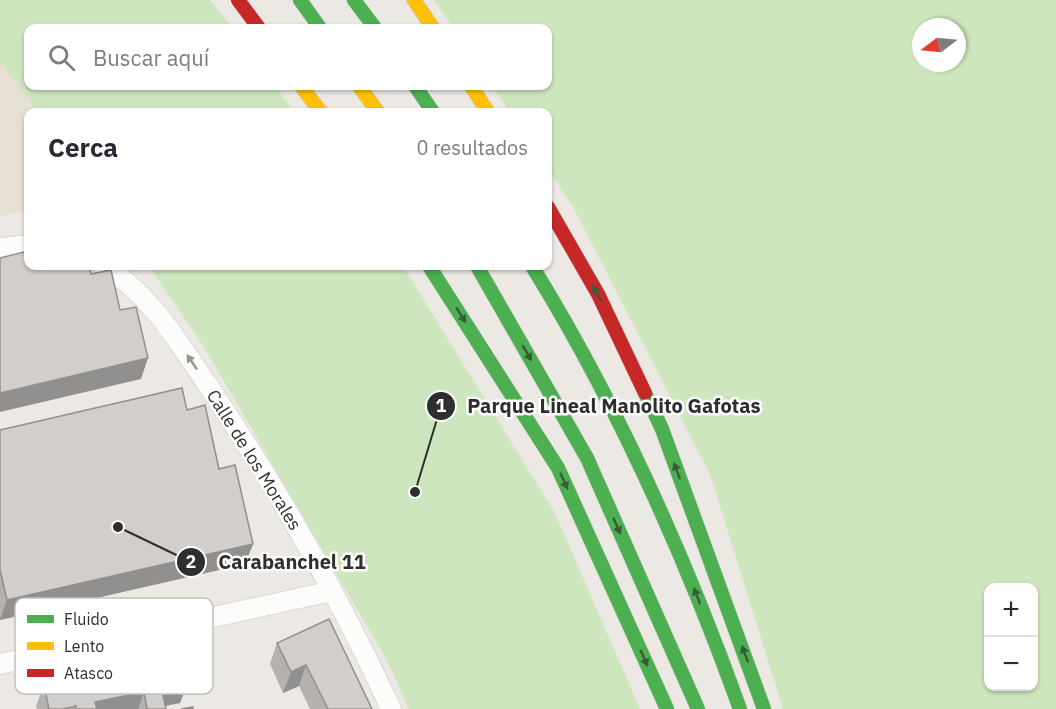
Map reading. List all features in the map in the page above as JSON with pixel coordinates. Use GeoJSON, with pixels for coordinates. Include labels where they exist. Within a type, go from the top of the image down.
{"type":"FeatureCollection","features":[{"type":"Feature","properties":{"kind":"highway"},"geometry":{"type":"LineString","coordinates":[[238,0],[256,24]]}},
{"type":"Feature","properties":{"kind":"highway"},"geometry":{"type":"LineString","coordinates":[[300,0],[317,24]]}},
{"type":"Feature","properties":{"kind":"highway"},"geometry":{"type":"LineString","coordinates":[[354,0],[372,24]]}},
{"type":"Feature","properties":{"kind":"highway"},"geometry":{"type":"LineString","coordinates":[[414,0],[430,24]]}},
{"type":"Feature","properties":{"kind":"highway"},"geometry":{"type":"LineString","coordinates":[[304,90],[318,108]]}},
{"type":"Feature","properties":{"kind":"highway"},"geometry":{"type":"LineString","coordinates":[[362,90],[375,108]]}},
{"type":"Feature","properties":{"kind":"highway"},"geometry":{"type":"LineString","coordinates":[[418,90],[430,108]]}},
{"type":"Feature","properties":{"kind":"highway"},"geometry":{"type":"LineString","coordinates":[[474,90],[486,108]]}},
{"type":"Feature","properties":{"kind":"highway"},"geometry":{"type":"LineString","coordinates":[[552,214],[598,294],[662,429],[764,709]]}},
{"type":"Feature","properties":{"kind":"highway"},"geometry":{"type":"LineString","coordinates":[[432,270],[558,468],[667,709]]}},
{"type":"Feature","properties":{"kind":"highway"},"geometry":{"type":"LineString","coordinates":[[479,270],[587,458],[698,709]]}},
{"type":"Feature","properties":{"kind":"highway"},"geometry":{"type":"LineString","coordinates":[[534,270],[555,303],[624,434],[685,567],[740,709]]}},
{"type":"Feature","properties":{"kind":"street"},"geometry":{"type":"LineString","coordinates":[[0,248],[24,245]]}},
{"type":"Feature","properties":{"kind":"street","name":"Calle de los Morales"},"geometry":{"type":"LineString","coordinates":[[110,270],[119,275],[148,304],[175,336],[238,430],[332,591],[391,709]]}},
{"type":"Feature","properties":{"kind":"street"},"geometry":{"type":"LineString","coordinates":[[213,617],[332,591]]}},
{"type":"Feature","properties":{"kind":"street"},"geometry":{"type":"LineString","coordinates":[[0,664],[15,661]]}},
{"type":"Feature","properties":{"kind":"shaded area"},"geometry":{"type":"Polygon","coordinates":[[[0,52],[24,81],[24,90],[32,90],[47,108],[24,108],[24,211],[0,217],[0,52]]]}},
{"type":"Feature","properties":{"kind":"green space"},"geometry":{"type":"Polygon","coordinates":[[[0,0],[210,0],[230,24],[24,24],[24,90],[278,90],[291,108],[35,108],[0,61],[0,0]]]}},
{"type":"Feature","properties":{"kind":"green space"},"geometry":{"type":"Polygon","coordinates":[[[434,0],[1056,0],[1056,709],[783,709],[710,474],[573,207],[552,175],[552,108],[507,108],[495,90],[552,90],[552,24],[451,24],[434,0]]]}},
{"type":"Feature","properties":{"kind":"green space"},"geometry":{"type":"Polygon","coordinates":[[[152,270],[405,270],[555,513],[640,709],[409,709],[389,664],[204,347],[152,270]]]}},
{"type":"Feature","properties":{"kind":"building"},"geometry":{"type":"Polygon","coordinates":[[[24,252],[24,270],[90,270],[91,274],[111,270],[120,310],[136,307],[148,358],[0,393],[0,258],[24,252]]]}},
{"type":"Feature","properties":{"kind":"building"},"geometry":{"type":"Polygon","coordinates":[[[182,388],[187,410],[205,405],[219,469],[235,465],[253,544],[7,600],[0,570],[0,430],[182,388]]]}},
{"type":"Feature","properties":{"kind":"building"},"geometry":{"type":"Polygon","coordinates":[[[329,619],[372,709],[328,709],[306,665],[291,672],[277,643],[329,619]]]}},
{"type":"Feature","properties":{"kind":"building"},"geometry":{"type":"Polygon","coordinates":[[[46,694],[134,694],[95,702],[97,709],[76,709],[76,706],[49,709],[46,694]]]}},
{"type":"Feature","properties":{"kind":"building"},"geometry":{"type":"Polygon","coordinates":[[[144,694],[163,694],[166,709],[147,709],[144,694]]]}},
{"type":"Feature","properties":{"kind":"traffic: fast"},"geometry":{"type":"LineString","coordinates":[[300,0],[317,24]]}},
{"type":"Feature","properties":{"kind":"traffic: fast"},"geometry":{"type":"LineString","coordinates":[[354,0],[372,24]]}},
{"type":"Feature","properties":{"kind":"traffic: fast"},"geometry":{"type":"LineString","coordinates":[[418,90],[430,108]]}},
{"type":"Feature","properties":{"kind":"traffic: fast"},"geometry":{"type":"LineString","coordinates":[[432,270],[558,468],[667,709]]}},
{"type":"Feature","properties":{"kind":"traffic: fast"},"geometry":{"type":"LineString","coordinates":[[479,270],[587,458],[698,709]]}},
{"type":"Feature","properties":{"kind":"traffic: fast"},"geometry":{"type":"LineString","coordinates":[[534,270],[593,372],[648,482],[673,538],[740,709]]}},
{"type":"Feature","properties":{"kind":"traffic: fast"},"geometry":{"type":"LineString","coordinates":[[645,393],[662,429],[764,709]]}},
{"type":"Feature","properties":{"kind":"traffic: slow"},"geometry":{"type":"LineString","coordinates":[[414,0],[430,24]]}},
{"type":"Feature","properties":{"kind":"traffic: slow"},"geometry":{"type":"LineString","coordinates":[[304,90],[318,108]]}},
{"type":"Feature","properties":{"kind":"traffic: slow"},"geometry":{"type":"LineString","coordinates":[[362,90],[375,108]]}},
{"type":"Feature","properties":{"kind":"traffic: slow"},"geometry":{"type":"LineString","coordinates":[[474,90],[485,108]]}},
{"type":"Feature","properties":{"kind":"traffic: jam"},"geometry":{"type":"LineString","coordinates":[[238,0],[256,24]]}},
{"type":"Feature","properties":{"kind":"traffic: jam"},"geometry":{"type":"LineString","coordinates":[[552,214],[598,294],[645,393]]}},
{"type":"Feature","properties":{"kind":"place","name":"Parque Lineal Manolito Gafotas"},"geometry":{"type":"Point","coordinates":[415,492]}},
{"type":"Feature","properties":{"kind":"place","name":"Carabanchel 11"},"geometry":{"type":"Point","coordinates":[118,527]}}]}
